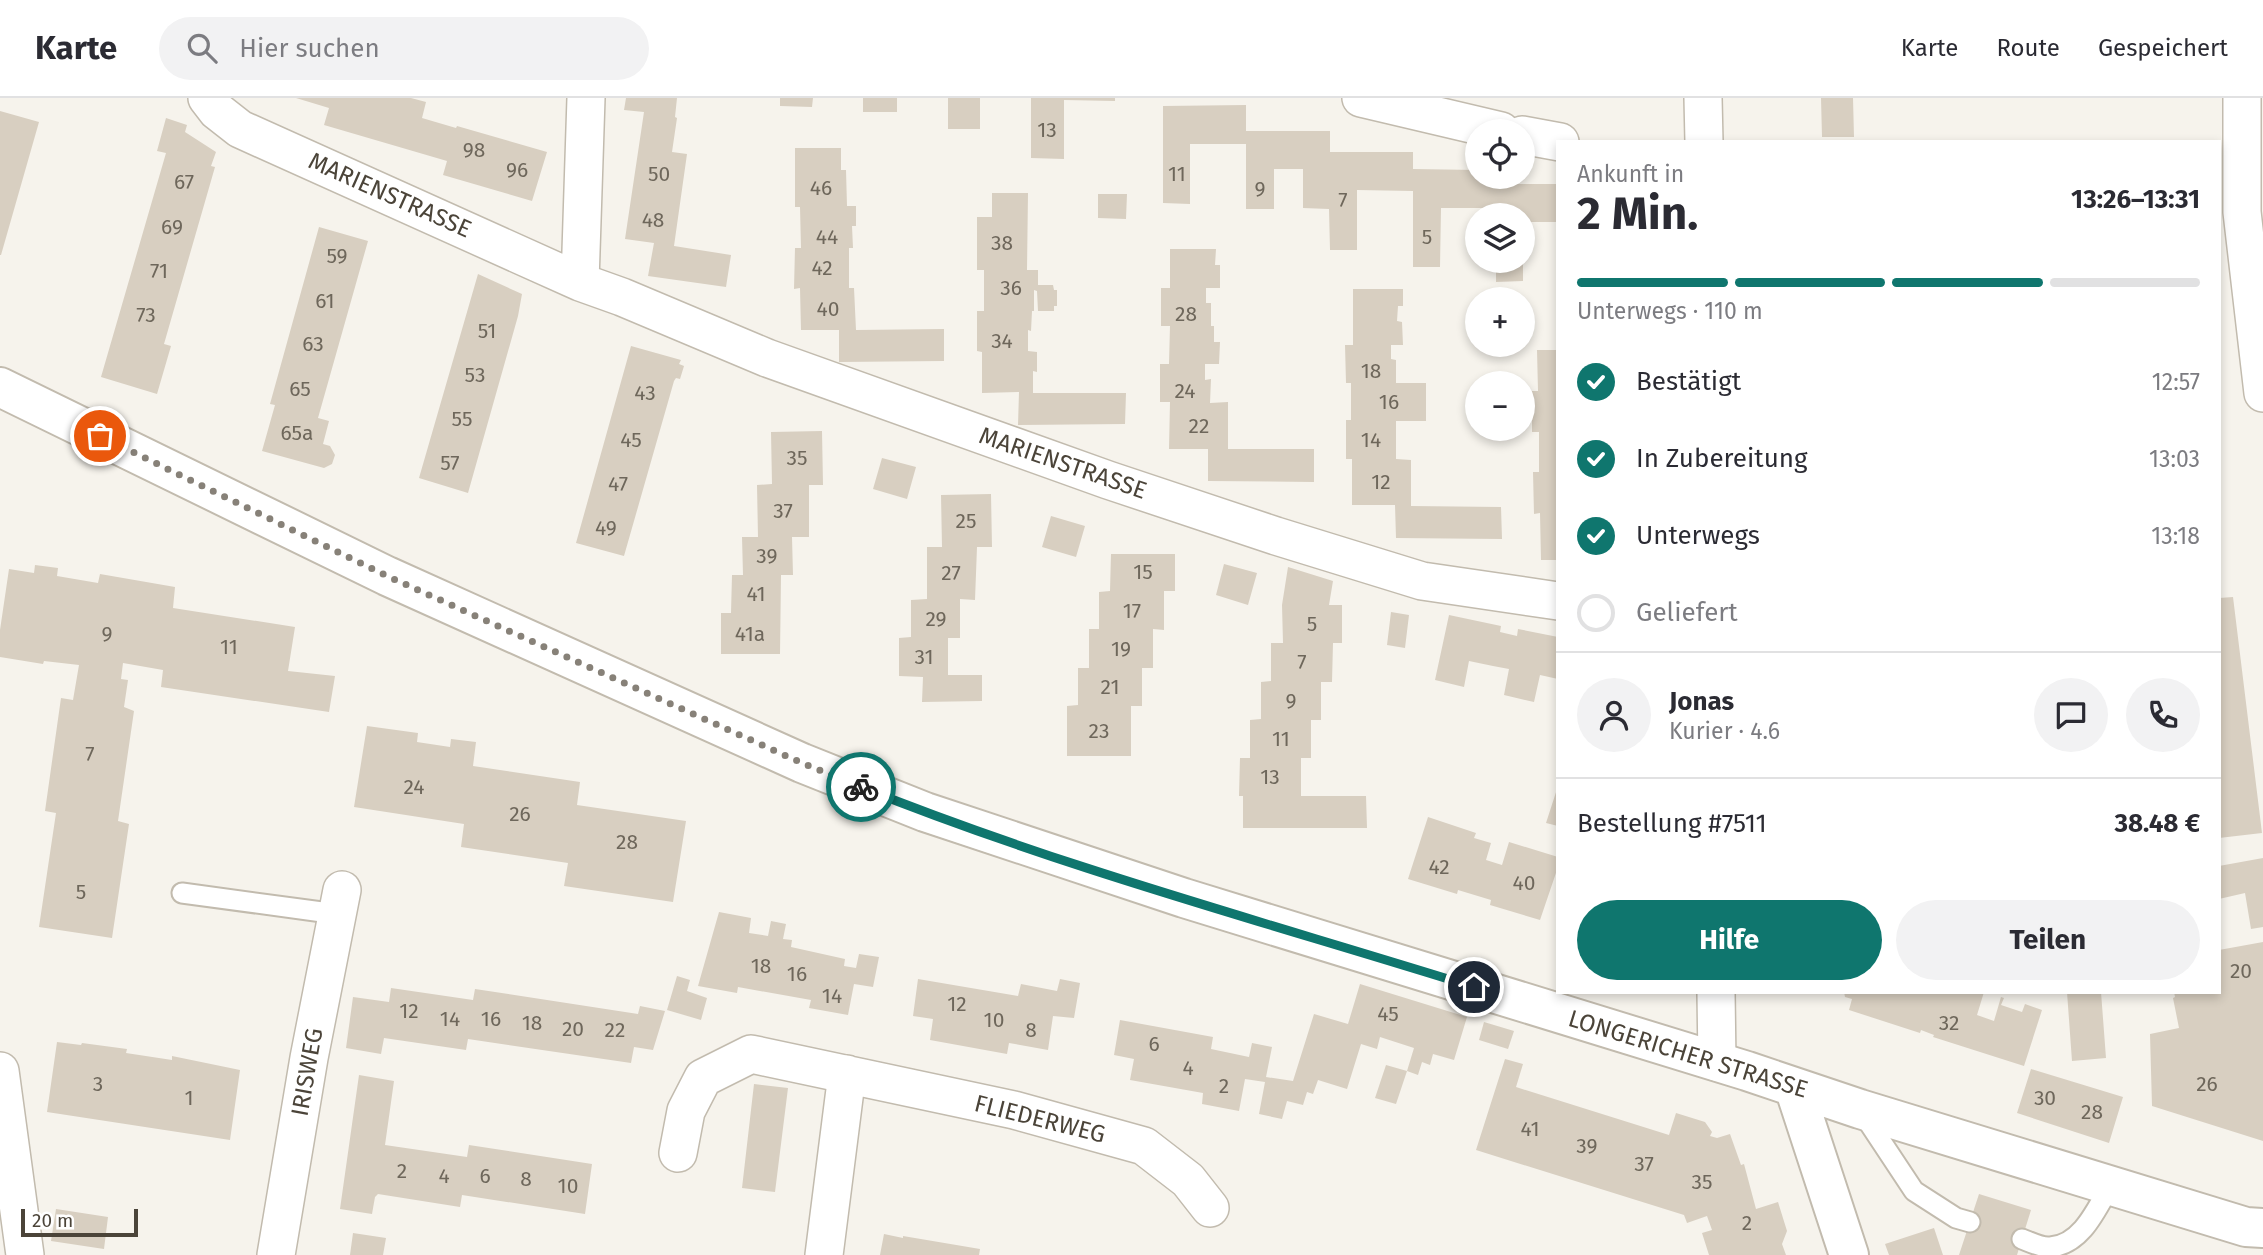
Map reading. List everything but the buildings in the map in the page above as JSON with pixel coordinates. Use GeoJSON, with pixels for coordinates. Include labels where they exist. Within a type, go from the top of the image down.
{"type":"FeatureCollection","features":[{"type":"Feature","properties":{"kind":"street","name":"MARIENSTRASSE"},"geometry":{"type":"LineString","coordinates":[[207,98],[217,111],[240,129],[580,282],[767,358],[1108,480],[1422,582],[1556,601]]}},
{"type":"Feature","properties":{"kind":"street"},"geometry":{"type":"LineString","coordinates":[[580,282],[586,98]]}},
{"type":"Feature","properties":{"kind":"street"},"geometry":{"type":"LineString","coordinates":[[1361,98],[1465,123]]}},
{"type":"Feature","properties":{"kind":"street"},"geometry":{"type":"LineString","coordinates":[[1703,98],[1704,140]]}},
{"type":"Feature","properties":{"kind":"street"},"geometry":{"type":"LineString","coordinates":[[2242,98],[2242,212],[2263,393]]}},
{"type":"Feature","properties":{"kind":"street"},"geometry":{"type":"LineString","coordinates":[[1535,137],[1556,141]]}},
{"type":"Feature","properties":{"kind":"street","name":"LONGERICHER STRASSE"},"geometry":{"type":"LineString","coordinates":[[0,387],[387,576],[802,763],[925,812],[1184,898],[1717,1062],[1860,1109],[2246,1227],[2263,1228]]}},
{"type":"Feature","properties":{"kind":"street","name":"IRISWEG"},"geometry":{"type":"LineString","coordinates":[[276,1255],[309,1058],[340,902]]}},
{"type":"Feature","properties":{"kind":"street"},"geometry":{"type":"LineString","coordinates":[[1716,994],[1717,1062]]}},
{"type":"Feature","properties":{"kind":"street","name":"FLIEDERWEG"},"geometry":{"type":"LineString","coordinates":[[678,1153],[686,1111],[703,1078],[751,1054],[1014,1110],[1143,1146],[1188,1180],[1210,1208]]}},
{"type":"Feature","properties":{"kind":"street"},"geometry":{"type":"LineString","coordinates":[[0,1071],[25,1255]]}},
{"type":"Feature","properties":{"kind":"street"},"geometry":{"type":"LineString","coordinates":[[824,1255],[847,1074]]}},
{"type":"Feature","properties":{"kind":"street"},"geometry":{"type":"LineString","coordinates":[[1794,1087],[1849,1255]]}},
{"type":"Feature","properties":{"kind":"lane"},"geometry":{"type":"LineString","coordinates":[[182,893],[340,902]]}},
{"type":"Feature","properties":{"kind":"lane"},"geometry":{"type":"LineString","coordinates":[[1860,1109],[1914,1191],[1956,1218],[1970,1222]]}},
{"type":"Feature","properties":{"kind":"lane"},"geometry":{"type":"LineString","coordinates":[[2022,1239],[2049,1248],[2064,1243],[2085,1228],[2111,1184]]}},
{"type":"Feature","properties":{"kind":"way so far"},"geometry":{"type":"LineString","coordinates":[[100,436],[387,576],[861,787]]}},
{"type":"Feature","properties":{"kind":"route"},"geometry":{"type":"LineString","coordinates":[[861,787],[1021,845],[1474,987]]}}]}
